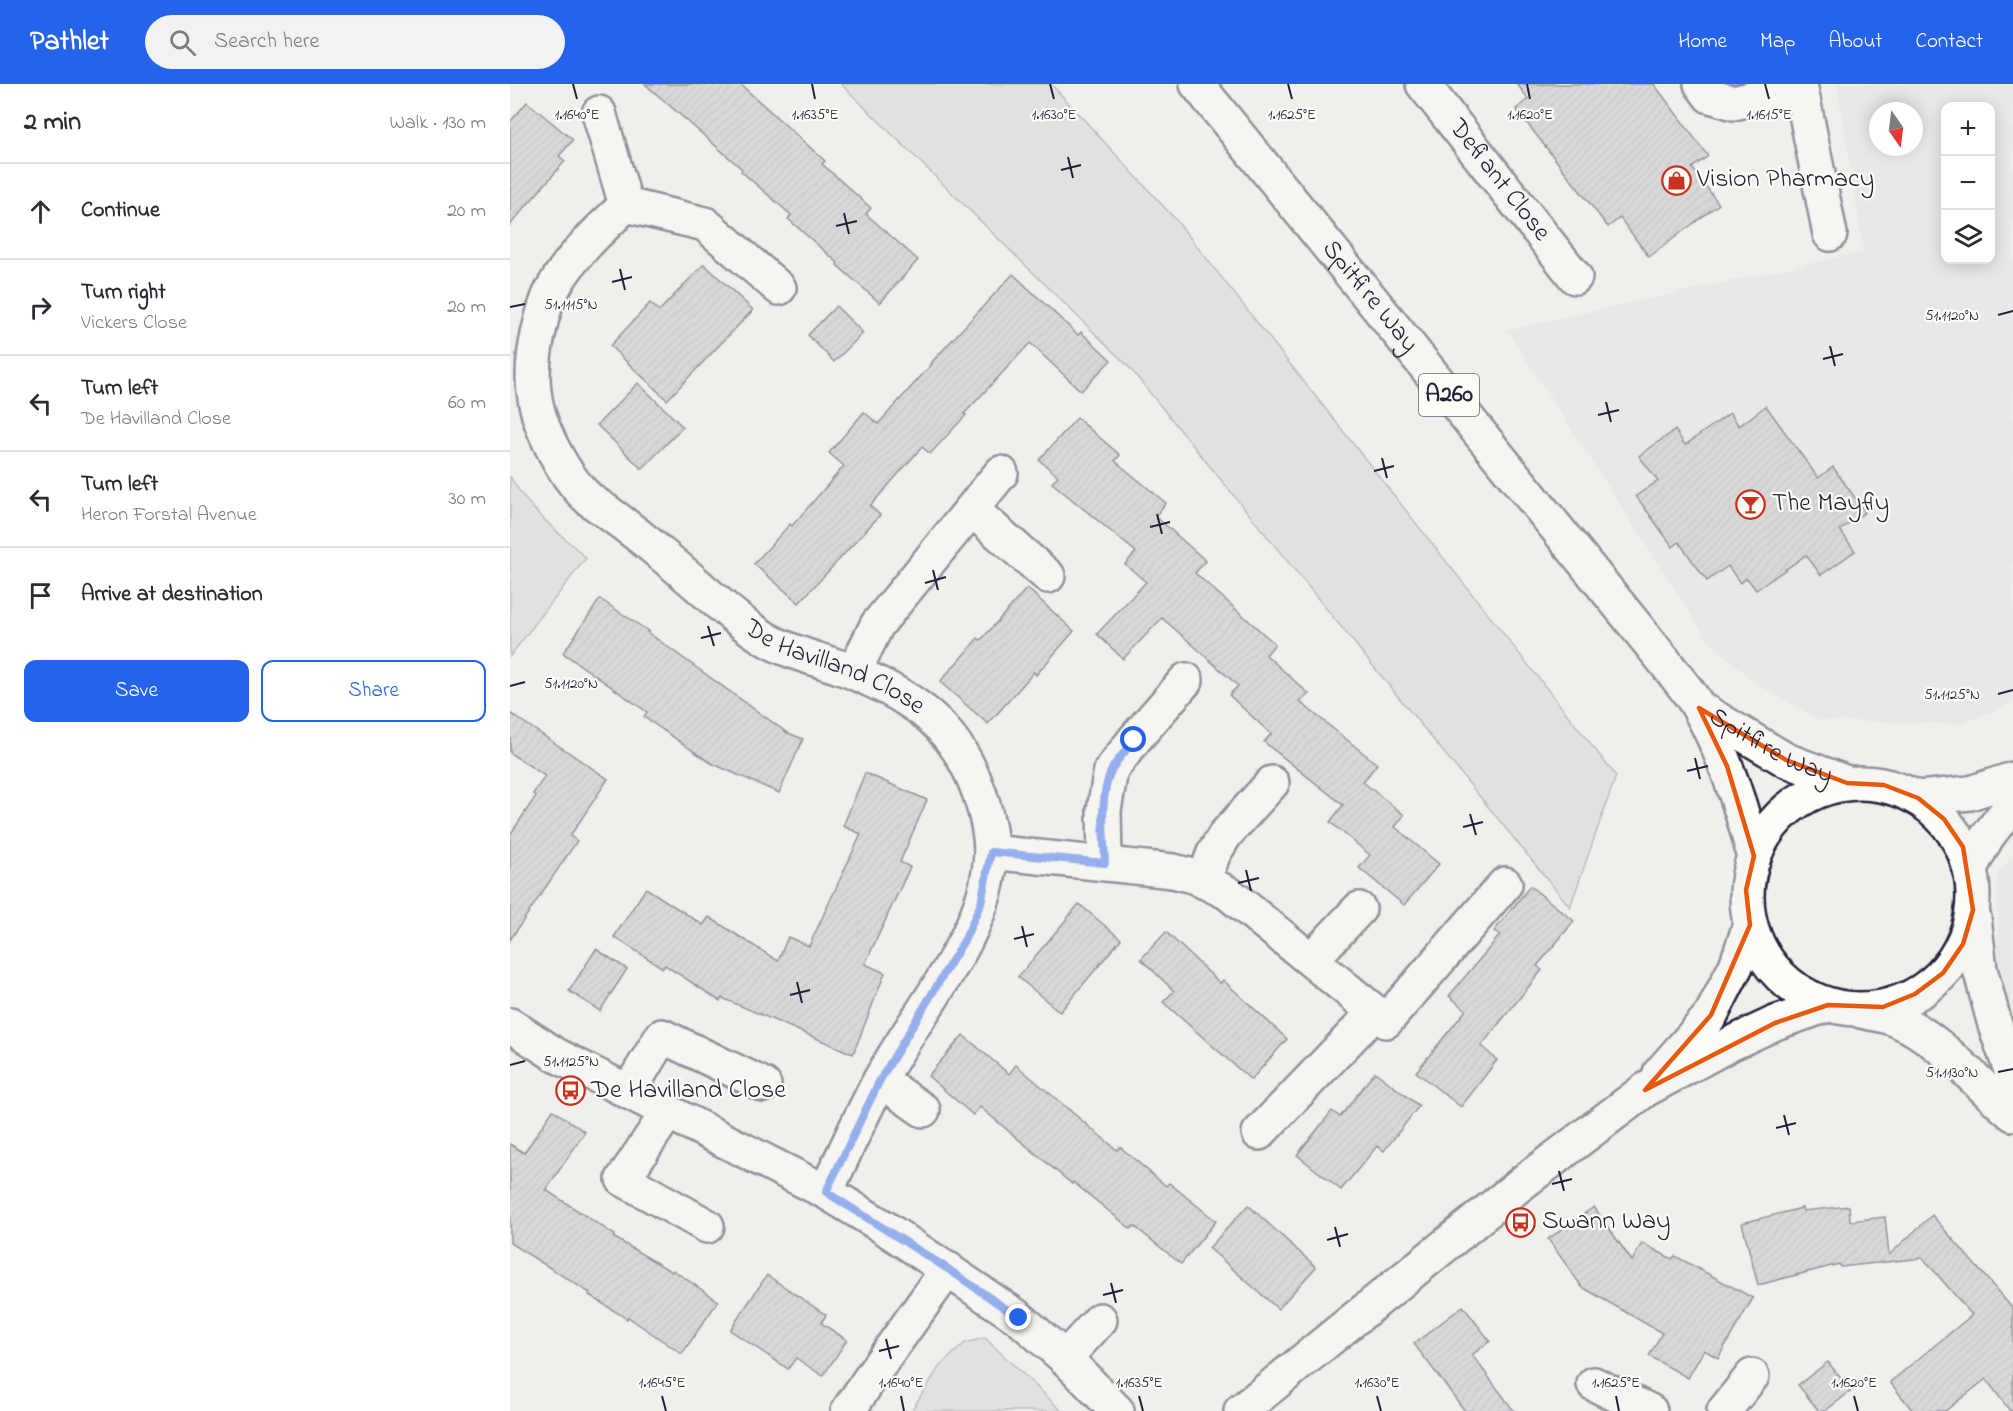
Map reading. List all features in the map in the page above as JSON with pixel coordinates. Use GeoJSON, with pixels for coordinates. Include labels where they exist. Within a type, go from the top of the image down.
{"type":"FeatureCollection","features":[{"type":"Feature","properties":{"kind":"street","name":"Spitfire Way"},"geometry":{"type":"LineString","coordinates":[[1197,84],[1657,652],[1699,708],[1731,776],[1754,856]]}},
{"type":"Feature","properties":{"kind":"street","name":"Defiant Close"},"geometry":{"type":"LineString","coordinates":[[1423,84],[1575,277]]}},
{"type":"Feature","properties":{"kind":"street"},"geometry":{"type":"LineString","coordinates":[[1701,84],[1710,96],[1734,103],[1800,85],[1830,234]]}},
{"type":"Feature","properties":{"kind":"street"},"geometry":{"type":"LineString","coordinates":[[599,113],[626,205],[705,224],[779,288]]}},
{"type":"Feature","properties":{"kind":"street","name":"De Havilland Close"},"geometry":{"type":"LineString","coordinates":[[626,205],[604,225],[562,274],[552,291],[540,326],[532,369],[532,391],[545,433],[556,456],[572,480],[589,499],[661,553],[745,624],[769,640],[854,672],[906,699],[948,734],[964,756],[974,778],[988,825],[991,852],[981,903],[965,939],[880,1080],[826,1192]]}},
{"type":"Feature","properties":{"kind":"street"},"geometry":{"type":"LineString","coordinates":[[854,672],[876,625],[1001,473]]}},
{"type":"Feature","properties":{"kind":"street"},"geometry":{"type":"LineString","coordinates":[[972,510],[1048,576]]}},
{"type":"Feature","properties":{"kind":"street"},"geometry":{"type":"LineString","coordinates":[[1105,863],[1104,810],[1112,770],[1134,740],[1186,680]]}},
{"type":"Feature","properties":{"kind":"street","name":"Spitfire Way"},"geometry":{"type":"LineString","coordinates":[[1699,708],[1786,760],[1847,783]]}},
{"type":"Feature","properties":{"kind":"street"},"geometry":{"type":"LineString","coordinates":[[1918,798],[1970,793],[2013,779]]}},
{"type":"Feature","properties":{"kind":"street"},"geometry":{"type":"LineString","coordinates":[[1203,881],[1214,853],[1225,835],[1272,783]]}},
{"type":"Feature","properties":{"kind":"street"},"geometry":{"type":"LineString","coordinates":[[2013,1076],[1995,1025],[1980,969],[1970,868],[1963,847],[1944,819],[1918,798],[1884,785],[1847,783],[1817,790],[1790,806],[1768,829],[1754,856],[1746,890],[1750,925],[1761,952],[1778,975],[1801,993],[1838,1007],[1895,1018],[1915,1028],[1952,1057],[2013,1114]]}},
{"type":"Feature","properties":{"kind":"street"},"geometry":{"type":"LineString","coordinates":[[1970,868],[1987,837],[2013,803]]}},
{"type":"Feature","properties":{"kind":"street"},"geometry":{"type":"LineString","coordinates":[[991,852],[1173,871],[1203,881],[1227,893],[1312,959],[1380,1016]]}},
{"type":"Feature","properties":{"kind":"street"},"geometry":{"type":"LineString","coordinates":[[1259,1133],[1380,1016],[1505,884]]}},
{"type":"Feature","properties":{"kind":"street"},"geometry":{"type":"LineString","coordinates":[[1312,959],[1359,909]]}},
{"type":"Feature","properties":{"kind":"street"},"geometry":{"type":"LineString","coordinates":[[1241,1411],[1522,1183],[1645,1090],[1766,1027],[1838,1007],[1883,1007],[1915,994],[1943,973],[1963,944],[1973,910]]}},
{"type":"Feature","properties":{"kind":"street"},"geometry":{"type":"LineString","coordinates":[[1645,1090],[1711,1015],[1736,966],[1750,925]]}},
{"type":"Feature","properties":{"kind":"street"},"geometry":{"type":"LineString","coordinates":[[510,1024],[556,1055],[826,1192],[948,1269],[1019,1318],[1065,1358],[1117,1411]]}},
{"type":"Feature","properties":{"kind":"street"},"geometry":{"type":"LineString","coordinates":[[629,1091],[662,1036],[764,1085]]}},
{"type":"Feature","properties":{"kind":"street"},"geometry":{"type":"LineString","coordinates":[[880,1080],[923,1110]]}},
{"type":"Feature","properties":{"kind":"street"},"geometry":{"type":"LineString","coordinates":[[668,1112],[623,1179],[707,1226]]}},
{"type":"Feature","properties":{"kind":"street"},"geometry":{"type":"LineString","coordinates":[[848,1411],[948,1269]]}},
{"type":"Feature","properties":{"kind":"street"},"geometry":{"type":"LineString","coordinates":[[1065,1358],[1100,1320]]}},
{"type":"Feature","properties":{"kind":"street"},"geometry":{"type":"LineString","coordinates":[[1724,1411],[1752,1376]]}},
{"type":"Feature","properties":{"kind":"street"},"geometry":{"type":"LineString","coordinates":[[1594,1384],[1650,1411]]}},
{"type":"Feature","properties":{"kind":"highlighted area"},"geometry":{"type":"Polygon","coordinates":[[[1699,708],[1786,760],[1847,783],[1884,785],[1918,798],[1944,819],[1963,847],[1973,910],[1963,944],[1943,973],[1915,994],[1883,1007],[1828,1005],[1775,1023],[1645,1090],[1711,1015],[1750,925],[1746,890],[1754,856],[1727,766],[1699,708]]]}},
{"type":"Feature","properties":{"kind":"shaded area"},"geometry":{"type":"Polygon","coordinates":[[[841,84],[1051,84],[1176,220],[1616,776],[1570,907],[1128,366],[841,84]]]}},
{"type":"Feature","properties":{"kind":"shaded area"},"geometry":{"type":"Polygon","coordinates":[[[1837,84],[2013,84],[2013,703],[1960,724],[1819,720],[1754,682],[1707,639],[1507,330],[1864,252],[1837,84]]]}},
{"type":"Feature","properties":{"kind":"shaded area"},"geometry":{"type":"Polygon","coordinates":[[[510,476],[535,510],[586,558],[510,656],[510,476]]]}},
{"type":"Feature","properties":{"kind":"shaded area"},"geometry":{"type":"Polygon","coordinates":[[[2013,856],[2013,1049],[2009,1040],[1998,948],[1997,874],[2013,856]]]}},
{"type":"Feature","properties":{"kind":"shaded area"},"geometry":{"type":"Polygon","coordinates":[[[985,1338],[1062,1411],[911,1411],[940,1366],[965,1343],[985,1338]]]}},
{"type":"Feature","properties":{"kind":"building"},"geometry":{"type":"Polygon","coordinates":[[[645,84],[740,84],[825,161],[822,164],[871,208],[866,214],[918,260],[880,303],[788,219],[791,215],[741,171],[742,169],[645,84]]]}},
{"type":"Feature","properties":{"kind":"building"},"geometry":{"type":"Polygon","coordinates":[[[1517,84],[1654,84],[1708,156],[1692,168],[1719,204],[1649,257],[1620,218],[1608,227],[1516,109],[1528,99],[1517,84]]]}},
{"type":"Feature","properties":{"kind":"building"},"geometry":{"type":"Polygon","coordinates":[[[527,102],[573,140],[559,156],[565,161],[510,225],[510,122],[527,102]]]}},
{"type":"Feature","properties":{"kind":"building"},"geometry":{"type":"Polygon","coordinates":[[[704,264],[753,310],[667,400],[610,346],[650,303],[659,311],[704,264]]]}},
{"type":"Feature","properties":{"kind":"building"},"geometry":{"type":"Polygon","coordinates":[[[1013,274],[1078,335],[1081,332],[1111,360],[1081,391],[1030,343],[930,454],[922,447],[870,506],[880,515],[799,603],[754,564],[790,524],[792,526],[844,466],[829,453],[864,412],[878,424],[1013,274]]]}},
{"type":"Feature","properties":{"kind":"building"},"geometry":{"type":"Polygon","coordinates":[[[836,306],[863,333],[834,362],[808,335],[836,306]]]}},
{"type":"Feature","properties":{"kind":"building"},"geometry":{"type":"Polygon","coordinates":[[[638,383],[683,427],[642,469],[597,425],[638,383]]]}},
{"type":"Feature","properties":{"kind":"building","name":"The Mayfly"},"geometry":{"type":"Polygon","coordinates":[[[1766,406],[1818,478],[1833,467],[1865,512],[1840,530],[1855,551],[1821,575],[1806,555],[1756,590],[1747,578],[1740,583],[1728,566],[1707,581],[1679,542],[1673,547],[1636,496],[1658,481],[1639,456],[1675,430],[1685,445],[1730,413],[1739,426],[1766,406]]]}},
{"type":"Feature","properties":{"kind":"building"},"geometry":{"type":"Polygon","coordinates":[[[1077,418],[1120,455],[1115,461],[1166,503],[1155,516],[1206,561],[1195,573],[1275,644],[1266,655],[1309,694],[1300,702],[1377,764],[1363,782],[1404,815],[1395,827],[1439,864],[1404,905],[1359,868],[1370,855],[1330,822],[1343,805],[1264,742],[1271,734],[1229,695],[1238,686],[1193,645],[1162,618],[1123,659],[1097,634],[1146,582],[1125,564],[1136,552],[1052,483],[1058,476],[1039,460],[1077,418]]]}},
{"type":"Feature","properties":{"kind":"building"},"geometry":{"type":"Polygon","coordinates":[[[1027,588],[1074,631],[1036,675],[1034,672],[988,724],[940,682],[978,638],[981,640],[1027,588]]]}},
{"type":"Feature","properties":{"kind":"building"},"geometry":{"type":"Polygon","coordinates":[[[600,599],[648,631],[786,732],[803,739],[779,793],[711,763],[644,717],[647,712],[563,653],[600,599]]]}},
{"type":"Feature","properties":{"kind":"building"},"geometry":{"type":"Polygon","coordinates":[[[510,713],[608,779],[570,836],[577,841],[510,940],[510,835],[536,796],[533,794],[545,776],[510,753],[510,713]]]}},
{"type":"Feature","properties":{"kind":"building"},"geometry":{"type":"Polygon","coordinates":[[[865,773],[927,800],[900,862],[910,867],[865,964],[885,973],[853,1054],[722,998],[720,1001],[665,965],[663,968],[614,937],[646,888],[703,925],[709,917],[778,961],[788,937],[809,946],[861,834],[843,826],[865,773]]]}},
{"type":"Feature","properties":{"kind":"building"},"geometry":{"type":"Polygon","coordinates":[[[1530,886],[1574,921],[1537,966],[1542,970],[1481,1046],[1497,1060],[1461,1107],[1416,1072],[1466,1010],[1449,996],[1500,935],[1494,931],[1530,886]]]}},
{"type":"Feature","properties":{"kind":"building"},"geometry":{"type":"Polygon","coordinates":[[[1079,904],[1121,939],[1060,1012],[1018,977],[1079,904]]]}},
{"type":"Feature","properties":{"kind":"building"},"geometry":{"type":"Polygon","coordinates":[[[1166,932],[1220,983],[1223,980],[1287,1039],[1251,1080],[1163,1002],[1174,991],[1141,959],[1166,932]]]}},
{"type":"Feature","properties":{"kind":"building"},"geometry":{"type":"Polygon","coordinates":[[[596,949],[627,969],[600,1011],[569,991],[596,949]]]}},
{"type":"Feature","properties":{"kind":"building"},"geometry":{"type":"Polygon","coordinates":[[[963,1035],[1009,1074],[1016,1065],[1117,1150],[1120,1147],[1166,1186],[1169,1183],[1216,1221],[1181,1264],[1134,1226],[1131,1229],[1073,1182],[1072,1184],[980,1107],[973,1115],[928,1076],[963,1035]]]}},
{"type":"Feature","properties":{"kind":"building"},"geometry":{"type":"Polygon","coordinates":[[[1375,1072],[1419,1106],[1384,1151],[1377,1146],[1341,1190],[1297,1155],[1332,1111],[1340,1117],[1375,1072]]]}},
{"type":"Feature","properties":{"kind":"building"},"geometry":{"type":"Polygon","coordinates":[[[553,1110],[585,1132],[546,1190],[615,1235],[613,1237],[672,1272],[673,1270],[718,1301],[682,1354],[628,1317],[627,1319],[510,1243],[510,1144],[524,1153],[553,1110]]]}},
{"type":"Feature","properties":{"kind":"building"},"geometry":{"type":"Polygon","coordinates":[[[1248,1205],[1316,1267],[1278,1309],[1209,1248],[1248,1205]]]}},
{"type":"Feature","properties":{"kind":"building"},"geometry":{"type":"Polygon","coordinates":[[[1849,1206],[1850,1221],[1885,1217],[1889,1255],[1932,1215],[2013,1309],[2013,1411],[2010,1411],[1986,1379],[1945,1411],[1913,1411],[1890,1382],[1972,1315],[1923,1258],[1840,1267],[1839,1264],[1758,1285],[1742,1223],[1802,1208],[1803,1211],[1849,1206]]]}},
{"type":"Feature","properties":{"kind":"building"},"geometry":{"type":"Polygon","coordinates":[[[1594,1207],[1632,1261],[1642,1243],[1672,1259],[1675,1256],[1753,1298],[1718,1358],[1704,1350],[1688,1378],[1649,1356],[1662,1333],[1582,1287],[1548,1239],[1594,1207]]]}},
{"type":"Feature","properties":{"kind":"building"},"geometry":{"type":"Polygon","coordinates":[[[767,1275],[826,1315],[821,1323],[847,1340],[823,1376],[796,1358],[788,1369],[730,1330],[767,1275]]]}},
{"type":"Feature","properties":{"kind":"building"},"geometry":{"type":"Polygon","coordinates":[[[1463,1306],[1490,1341],[1472,1355],[1514,1411],[1465,1411],[1414,1344],[1463,1306]]]}},
{"type":"Feature","properties":{"kind":"building"},"geometry":{"type":"Polygon","coordinates":[[[1828,1362],[1851,1391],[1825,1411],[1819,1411],[1798,1385],[1828,1362]]]}},
{"type":"Feature","properties":{"kind":"place","name":"Vision Pharmacy"},"geometry":{"type":"Point","coordinates":[1676,180]}},
{"type":"Feature","properties":{"kind":"place","name":"The Mayfly"},"geometry":{"type":"Point","coordinates":[1751,504]}},
{"type":"Feature","properties":{"kind":"place","name":"De Havilland Close"},"geometry":{"type":"Point","coordinates":[570,1091]}},
{"type":"Feature","properties":{"kind":"place","name":"Swann Way"},"geometry":{"type":"Point","coordinates":[1521,1222]}},
{"type":"Feature","properties":{"kind":"route"},"geometry":{"type":"LineString","coordinates":[[1019,1318],[948,1269],[826,1192],[880,1080],[934,994],[965,939],[981,903],[987,882],[991,852],[1105,863],[1104,810],[1107,788],[1112,770],[1134,740]]}}]}
